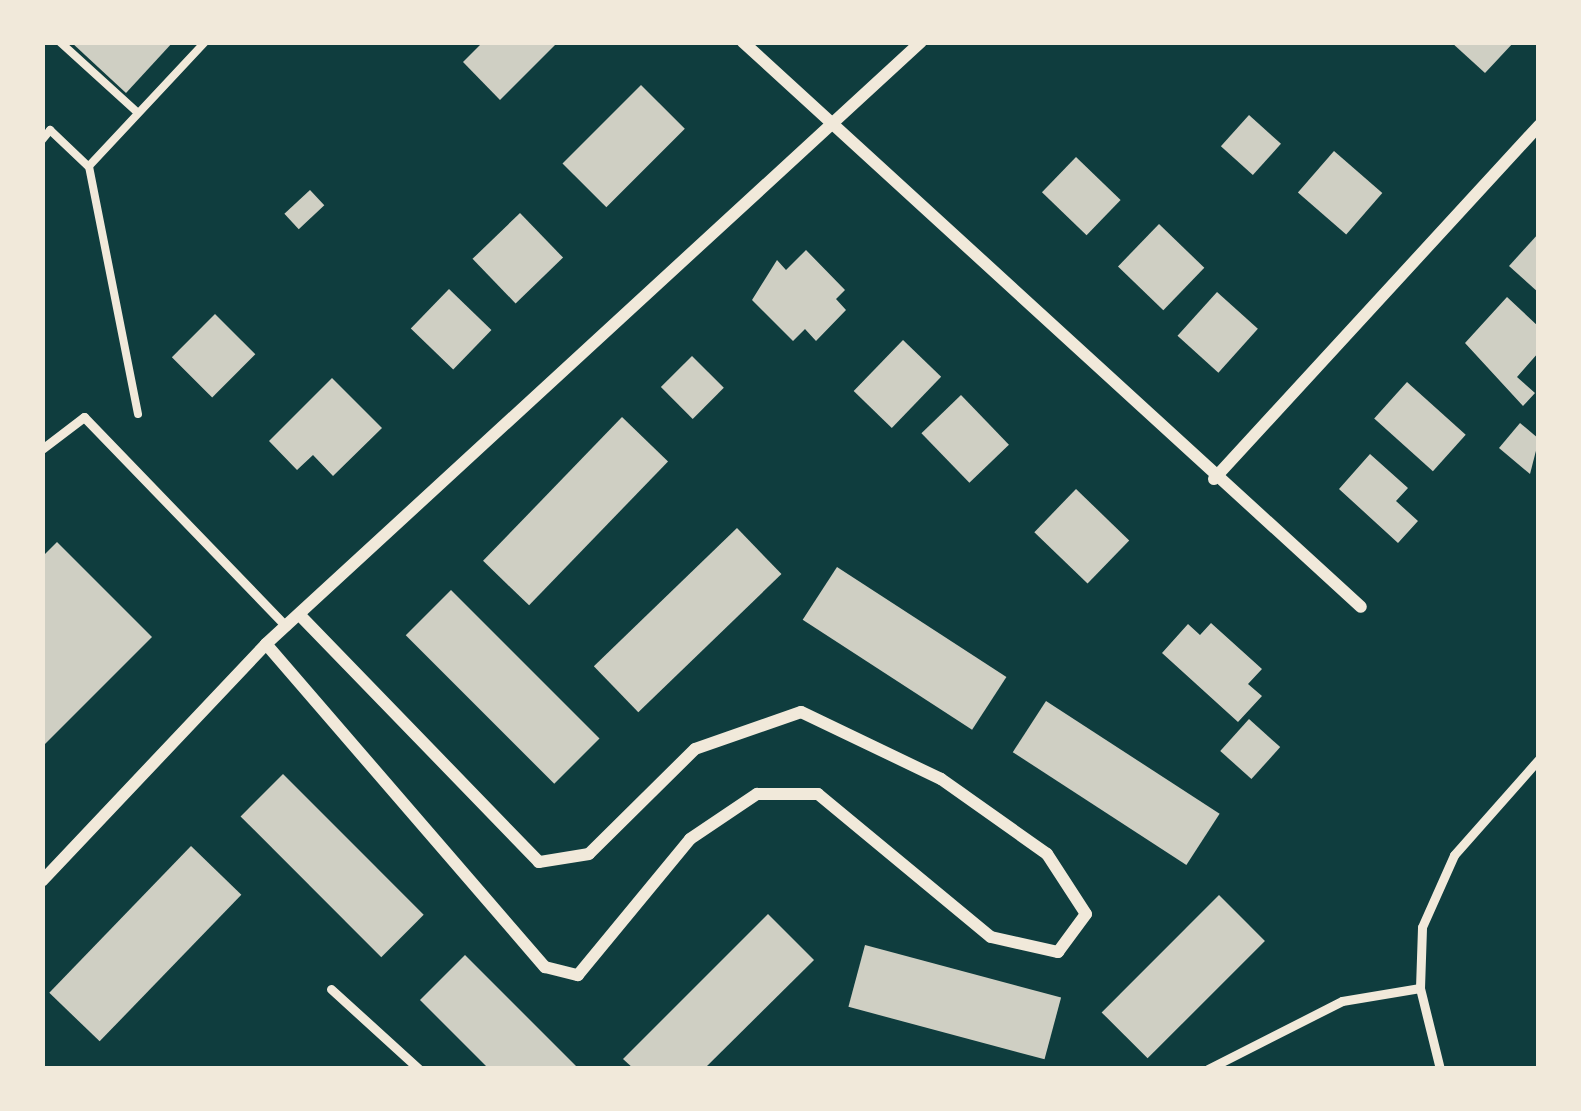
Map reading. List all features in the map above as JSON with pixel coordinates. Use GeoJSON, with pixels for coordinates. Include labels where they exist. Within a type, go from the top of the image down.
{"type":"FeatureCollection","features":[{"type":"Feature","properties":{"kind":"street"},"geometry":{"type":"LineString","coordinates":[[743,42],[1214,479],[1361,607]]}},
{"type":"Feature","properties":{"kind":"street"},"geometry":{"type":"LineString","coordinates":[[42,881],[266,644],[829,118],[921,42]]}},
{"type":"Feature","properties":{"kind":"street"},"geometry":{"type":"LineString","coordinates":[[1214,479],[1539,125]]}},
{"type":"Feature","properties":{"kind":"street"},"geometry":{"type":"LineString","coordinates":[[266,644],[544,967],[578,974],[690,839],[757,794],[818,794],[991,937],[1058,952],[1086,914],[1047,854],[941,779],[801,712],[695,749],[589,854],[539,862],[299,614]]}},
{"type":"Feature","properties":{"kind":"lane"},"geometry":{"type":"LineString","coordinates":[[42,448],[84,417],[286,626]]}},
{"type":"Feature","properties":{"kind":"lane"},"geometry":{"type":"LineString","coordinates":[[1441,1069],[1420,988],[1435,890],[1510,782],[1539,759]]}},
{"type":"Feature","properties":{"kind":"lane"},"geometry":{"type":"LineString","coordinates":[[1208,1069],[1342,1001],[1420,988]]}},
{"type":"Feature","properties":{"kind":"lane"},"geometry":{"type":"LineString","coordinates":[[332,989],[418,1069]]}},
{"type":"Feature","properties":{"kind":"path"},"geometry":{"type":"LineString","coordinates":[[60,42],[139,113]]}},
{"type":"Feature","properties":{"kind":"path"},"geometry":{"type":"LineString","coordinates":[[89,166],[205,42]]}},
{"type":"Feature","properties":{"kind":"path"},"geometry":{"type":"LineString","coordinates":[[42,140],[50,130],[89,166],[138,414]]}},
{"type":"Feature","properties":{"kind":"building"},"geometry":{"type":"Polygon","coordinates":[[[71,42],[173,42],[126,93],[71,42]]]}},
{"type":"Feature","properties":{"kind":"building"},"geometry":{"type":"Polygon","coordinates":[[[483,42],[558,42],[500,100],[463,62],[483,42]]]}},
{"type":"Feature","properties":{"kind":"building"},"geometry":{"type":"Polygon","coordinates":[[[1451,42],[1514,42],[1485,73],[1451,42]]]}},
{"type":"Feature","properties":{"kind":"building"},"geometry":{"type":"Polygon","coordinates":[[[641,85],[685,129],[606,207],[563,163],[641,85]]]}},
{"type":"Feature","properties":{"kind":"building"},"geometry":{"type":"Polygon","coordinates":[[[1249,115],[1281,144],[1253,175],[1221,146],[1249,115]]]}},
{"type":"Feature","properties":{"kind":"building"},"geometry":{"type":"Polygon","coordinates":[[[1334,151],[1382,193],[1346,234],[1298,193],[1334,151]]]}},
{"type":"Feature","properties":{"kind":"building"},"geometry":{"type":"Polygon","coordinates":[[[1076,157],[1121,200],[1087,235],[1042,192],[1076,157]]]}},
{"type":"Feature","properties":{"kind":"building"},"geometry":{"type":"Polygon","coordinates":[[[310,190],[324,205],[299,229],[284,214],[310,190]]]}},
{"type":"Feature","properties":{"kind":"building"},"geometry":{"type":"Polygon","coordinates":[[[520,213],[563,258],[516,303],[473,259],[520,213]]]}},
{"type":"Feature","properties":{"kind":"building"},"geometry":{"type":"Polygon","coordinates":[[[1159,224],[1204,268],[1163,310],[1118,266],[1159,224]]]}},
{"type":"Feature","properties":{"kind":"building"},"geometry":{"type":"Polygon","coordinates":[[[1539,233],[1539,293],[1509,266],[1539,233]]]}},
{"type":"Feature","properties":{"kind":"building"},"geometry":{"type":"Polygon","coordinates":[[[806,250],[845,290],[836,299],[846,310],[816,341],[805,329],[793,341],[752,300],[777,260],[786,270],[806,250]]]}},
{"type":"Feature","properties":{"kind":"building"},"geometry":{"type":"Polygon","coordinates":[[[449,289],[491,330],[453,370],[411,329],[449,289]]]}},
{"type":"Feature","properties":{"kind":"building"},"geometry":{"type":"Polygon","coordinates":[[[1217,292],[1258,329],[1218,373],[1178,336],[1217,292]]]}},
{"type":"Feature","properties":{"kind":"building"},"geometry":{"type":"Polygon","coordinates":[[[1507,297],[1539,327],[1539,352],[1517,377],[1535,393],[1523,406],[1465,343],[1507,297]]]}},
{"type":"Feature","properties":{"kind":"building"},"geometry":{"type":"Polygon","coordinates":[[[215,314],[255,354],[212,397],[172,357],[215,314]]]}},
{"type":"Feature","properties":{"kind":"building"},"geometry":{"type":"Polygon","coordinates":[[[903,340],[941,377],[892,428],[854,391],[903,340]]]}},
{"type":"Feature","properties":{"kind":"building"},"geometry":{"type":"Polygon","coordinates":[[[692,356],[724,388],[693,419],[661,387],[692,356]]]}},
{"type":"Feature","properties":{"kind":"building"},"geometry":{"type":"Polygon","coordinates":[[[332,378],[382,428],[333,476],[313,455],[297,470],[269,441],[332,378]]]}},
{"type":"Feature","properties":{"kind":"building"},"geometry":{"type":"Polygon","coordinates":[[[1407,382],[1466,435],[1433,471],[1374,418],[1407,382]]]}},
{"type":"Feature","properties":{"kind":"building"},"geometry":{"type":"Polygon","coordinates":[[[961,395],[1009,445],[969,483],[921,433],[961,395]]]}},
{"type":"Feature","properties":{"kind":"building"},"geometry":{"type":"Polygon","coordinates":[[[622,417],[668,461],[529,605],[483,561],[622,417]]]}},
{"type":"Feature","properties":{"kind":"building"},"geometry":{"type":"Polygon","coordinates":[[[1520,423],[1539,439],[1530,474],[1499,448],[1520,423]]]}},
{"type":"Feature","properties":{"kind":"building"},"geometry":{"type":"Polygon","coordinates":[[[1370,454],[1408,488],[1396,501],[1418,521],[1398,543],[1339,489],[1370,454]]]}},
{"type":"Feature","properties":{"kind":"building"},"geometry":{"type":"Polygon","coordinates":[[[1076,489],[1129,540],[1088,584],[1034,532],[1076,489]]]}},
{"type":"Feature","properties":{"kind":"building"},"geometry":{"type":"Polygon","coordinates":[[[737,528],[781,574],[638,712],[594,666],[737,528]]]}},
{"type":"Feature","properties":{"kind":"building"},"geometry":{"type":"Polygon","coordinates":[[[57,542],[152,637],[42,747],[42,557],[57,542]]]}},
{"type":"Feature","properties":{"kind":"building"},"geometry":{"type":"Polygon","coordinates":[[[837,567],[1006,677],[972,730],[803,620],[837,567]]]}},
{"type":"Feature","properties":{"kind":"building"},"geometry":{"type":"Polygon","coordinates":[[[451,590],[599,738],[554,784],[406,635],[451,590]]]}},
{"type":"Feature","properties":{"kind":"building"},"geometry":{"type":"Polygon","coordinates":[[[1211,623],[1262,669],[1248,684],[1262,696],[1238,722],[1162,653],[1188,624],[1200,635],[1211,623]]]}},
{"type":"Feature","properties":{"kind":"building"},"geometry":{"type":"Polygon","coordinates":[[[1046,701],[1220,814],[1186,865],[1013,752],[1046,701]]]}},
{"type":"Feature","properties":{"kind":"building"},"geometry":{"type":"Polygon","coordinates":[[[1249,719],[1280,747],[1251,779],[1220,751],[1249,719]]]}},
{"type":"Feature","properties":{"kind":"building"},"geometry":{"type":"Polygon","coordinates":[[[283,774],[424,915],[381,957],[241,816],[283,774]]]}},
{"type":"Feature","properties":{"kind":"building"},"geometry":{"type":"Polygon","coordinates":[[[191,846],[241,895],[100,1041],[49,993],[191,846]]]}},
{"type":"Feature","properties":{"kind":"building"},"geometry":{"type":"Polygon","coordinates":[[[1219,895],[1265,941],[1148,1058],[1102,1012],[1219,895]]]}},
{"type":"Feature","properties":{"kind":"building"},"geometry":{"type":"Polygon","coordinates":[[[768,914],[814,960],[704,1069],[634,1069],[623,1059],[768,914]]]}},
{"type":"Feature","properties":{"kind":"building"},"geometry":{"type":"Polygon","coordinates":[[[865,945],[1061,998],[1045,1059],[848,1007],[865,945]]]}},
{"type":"Feature","properties":{"kind":"building"},"geometry":{"type":"Polygon","coordinates":[[[465,955],[579,1069],[489,1069],[420,1000],[465,955]]]}}]}
